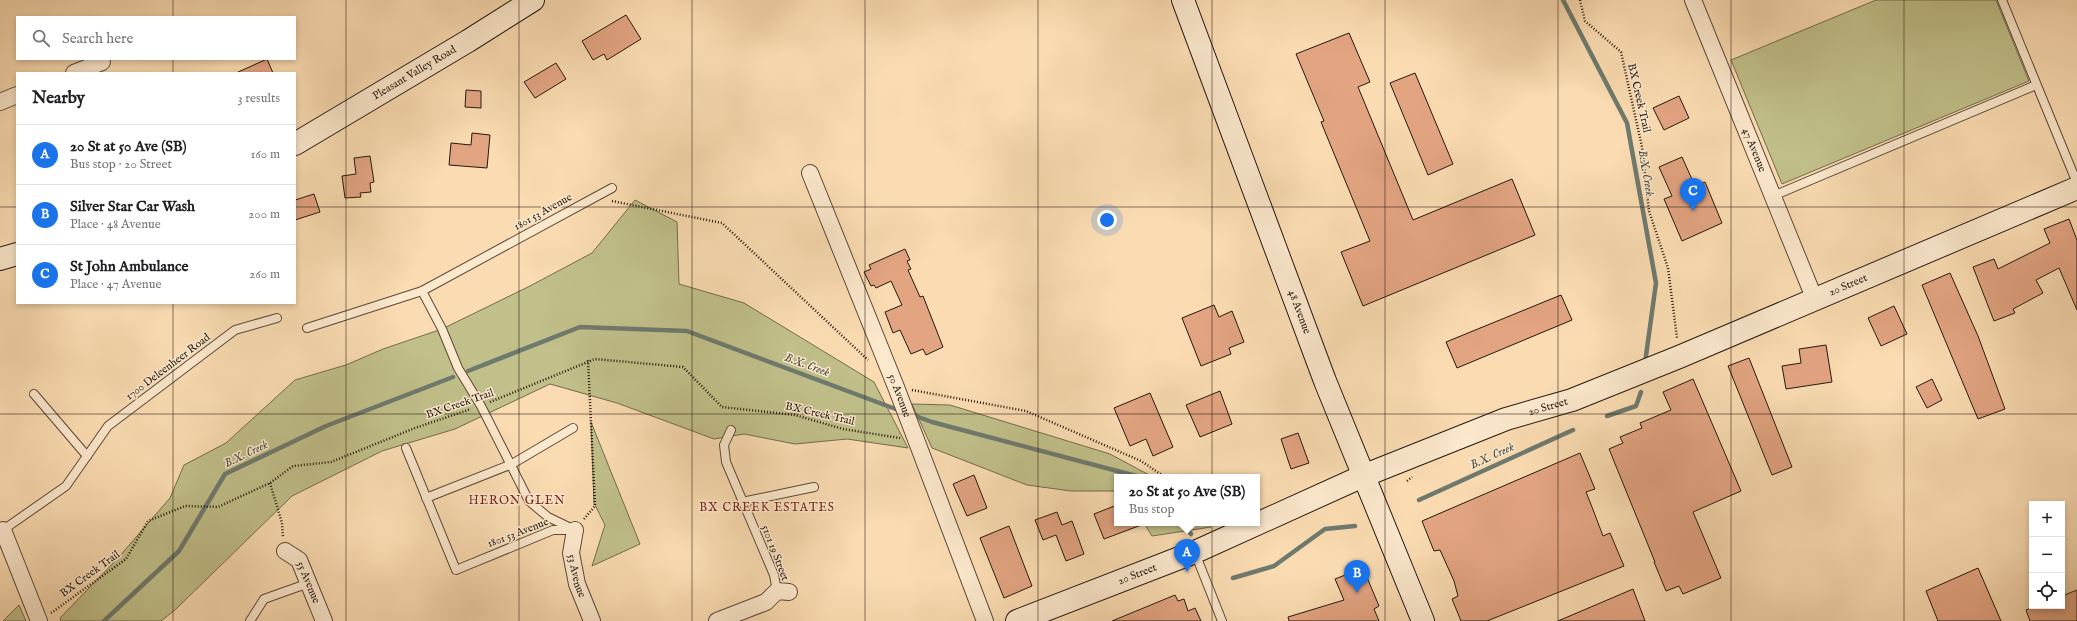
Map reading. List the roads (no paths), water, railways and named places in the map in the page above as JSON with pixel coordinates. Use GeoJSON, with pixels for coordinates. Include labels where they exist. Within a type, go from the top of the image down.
{"type":"FeatureCollection","features":[{"type":"Feature","properties":{"kind":"street","name":"Pleasant Valley Road"},"geometry":{"type":"LineString","coordinates":[[296,143],[462,45],[533,0]]}},
{"type":"Feature","properties":{"kind":"street","name":"48 Avenue"},"geometry":{"type":"LineString","coordinates":[[1183,0],[1324,381],[1423,621]]}},
{"type":"Feature","properties":{"kind":"street","name":"47 Avenue"},"geometry":{"type":"LineString","coordinates":[[1693,0],[1815,300]]}},
{"type":"Feature","properties":{"kind":"street"},"geometry":{"type":"LineString","coordinates":[[77,72],[102,62]]}},
{"type":"Feature","properties":{"kind":"street"},"geometry":{"type":"LineString","coordinates":[[0,102],[16,95]]}},
{"type":"Feature","properties":{"kind":"street","name":"50 Avenue"},"geometry":{"type":"LineString","coordinates":[[810,172],[914,434],[985,621]]}},
{"type":"Feature","properties":{"kind":"street","name":"20 Street"},"geometry":{"type":"LineString","coordinates":[[1260,523],[1363,476],[1506,419],[1572,400],[1679,357],[2077,188]]}},
{"type":"Feature","properties":{"kind":"street"},"geometry":{"type":"LineString","coordinates":[[0,259],[16,254]]}},
{"type":"Feature","properties":{"kind":"street","name":"20 Street"},"geometry":{"type":"LineString","coordinates":[[1017,621],[1195,552],[1252,526]]}},
{"type":"Feature","properties":{"kind":"street"},"geometry":{"type":"LineString","coordinates":[[3,530],[45,619]]}},
{"type":"Feature","properties":{"kind":"street","name":"53 Avenue"},"geometry":{"type":"LineString","coordinates":[[575,530],[571,553],[577,584],[592,621]]}},
{"type":"Feature","properties":{"kind":"street","name":"55 Avenue"},"geometry":{"type":"LineString","coordinates":[[285,551],[299,560],[324,621]]}},
{"type":"Feature","properties":{"kind":"street"},"geometry":{"type":"LineString","coordinates":[[717,621],[766,602],[783,592]]}},
{"type":"Feature","properties":{"kind":"lane"},"geometry":{"type":"LineString","coordinates":[[2002,0],[2077,183]]}},
{"type":"Feature","properties":{"kind":"lane"},"geometry":{"type":"LineString","coordinates":[[1773,196],[2036,85]]}},
{"type":"Feature","properties":{"kind":"lane","name":"1801 53 Avenue"},"geometry":{"type":"LineString","coordinates":[[307,328],[422,291],[612,188]]}},
{"type":"Feature","properties":{"kind":"lane","name":"1801 53 Avenue"},"geometry":{"type":"LineString","coordinates":[[422,291],[442,330],[458,368],[481,406],[512,464],[529,501],[548,517],[575,530]]}},
{"type":"Feature","properties":{"kind":"lane","name":"1700 Deleenheer Road"},"geometry":{"type":"LineString","coordinates":[[3,530],[66,486],[108,426],[236,330],[277,318]]}},
{"type":"Feature","properties":{"kind":"lane"},"geometry":{"type":"LineString","coordinates":[[34,394],[87,456]]}},
{"type":"Feature","properties":{"kind":"lane"},"geometry":{"type":"LineString","coordinates":[[426,498],[512,464],[574,428]]}},
{"type":"Feature","properties":{"kind":"lane","name":"5101 19 Street"},"geometry":{"type":"LineString","coordinates":[[731,430],[724,445],[726,462],[774,575],[783,592]]}},
{"type":"Feature","properties":{"kind":"lane","name":"1801 53 Avenue"},"geometry":{"type":"LineString","coordinates":[[406,448],[456,570],[553,530],[575,530]]}},
{"type":"Feature","properties":{"kind":"lane"},"geometry":{"type":"LineString","coordinates":[[742,502],[814,487]]}},
{"type":"Feature","properties":{"kind":"lane"},"geometry":{"type":"LineString","coordinates":[[1195,552],[1222,621]]}},
{"type":"Feature","properties":{"kind":"lane"},"geometry":{"type":"LineString","coordinates":[[250,621],[264,599],[309,583]]}},
{"type":"Feature","properties":{"kind":"waterway","name":"B.X. Creek"},"geometry":{"type":"LineString","coordinates":[[1563,0],[1627,123],[1656,283],[1645,363]]}},
{"type":"Feature","properties":{"kind":"waterway","name":"B.X. Creek"},"geometry":{"type":"LineString","coordinates":[[468,371],[580,327],[687,331],[901,411]]}},
{"type":"Feature","properties":{"kind":"waterway","name":"B.X. Creek"},"geometry":{"type":"LineString","coordinates":[[104,621],[179,551],[225,474],[326,426],[453,377]]}},
{"type":"Feature","properties":{"kind":"waterway","name":"B.X. Creek"},"geometry":{"type":"LineString","coordinates":[[1607,416],[1636,406],[1641,392]]}},
{"type":"Feature","properties":{"kind":"waterway","name":"B.X. Creek"},"geometry":{"type":"LineString","coordinates":[[910,414],[932,422],[1129,474]]}},
{"type":"Feature","properties":{"kind":"waterway","name":"B.X. Creek"},"geometry":{"type":"LineString","coordinates":[[1419,500],[1573,430]]}},
{"type":"Feature","properties":{"kind":"waterway","name":"B.X. Creek"},"geometry":{"type":"LineString","coordinates":[[1184,526],[1191,534]]}},
{"type":"Feature","properties":{"kind":"waterway","name":"B.X. Creek"},"geometry":{"type":"LineString","coordinates":[[1233,578],[1274,566],[1325,529],[1355,526]]}},
{"type":"Feature","properties":{"kind":"place","name":"St John Ambulance"},"geometry":{"type":"Point","coordinates":[1693,211]}},
{"type":"Feature","properties":{"kind":"place","name":"20 St at 50 Ave (SB)"},"geometry":{"type":"Point","coordinates":[1187,572]}},
{"type":"Feature","properties":{"kind":"place","name":"Silver Star Car Wash"},"geometry":{"type":"Point","coordinates":[1357,593]}},
{"type":"Feature","properties":{"kind":"district","name":"HERON GLEN"},"geometry":{"type":"Point","coordinates":[517,500]}},
{"type":"Feature","properties":{"kind":"district","name":"BX CREEK ESTATES"},"geometry":{"type":"Point","coordinates":[767,507]}}]}
